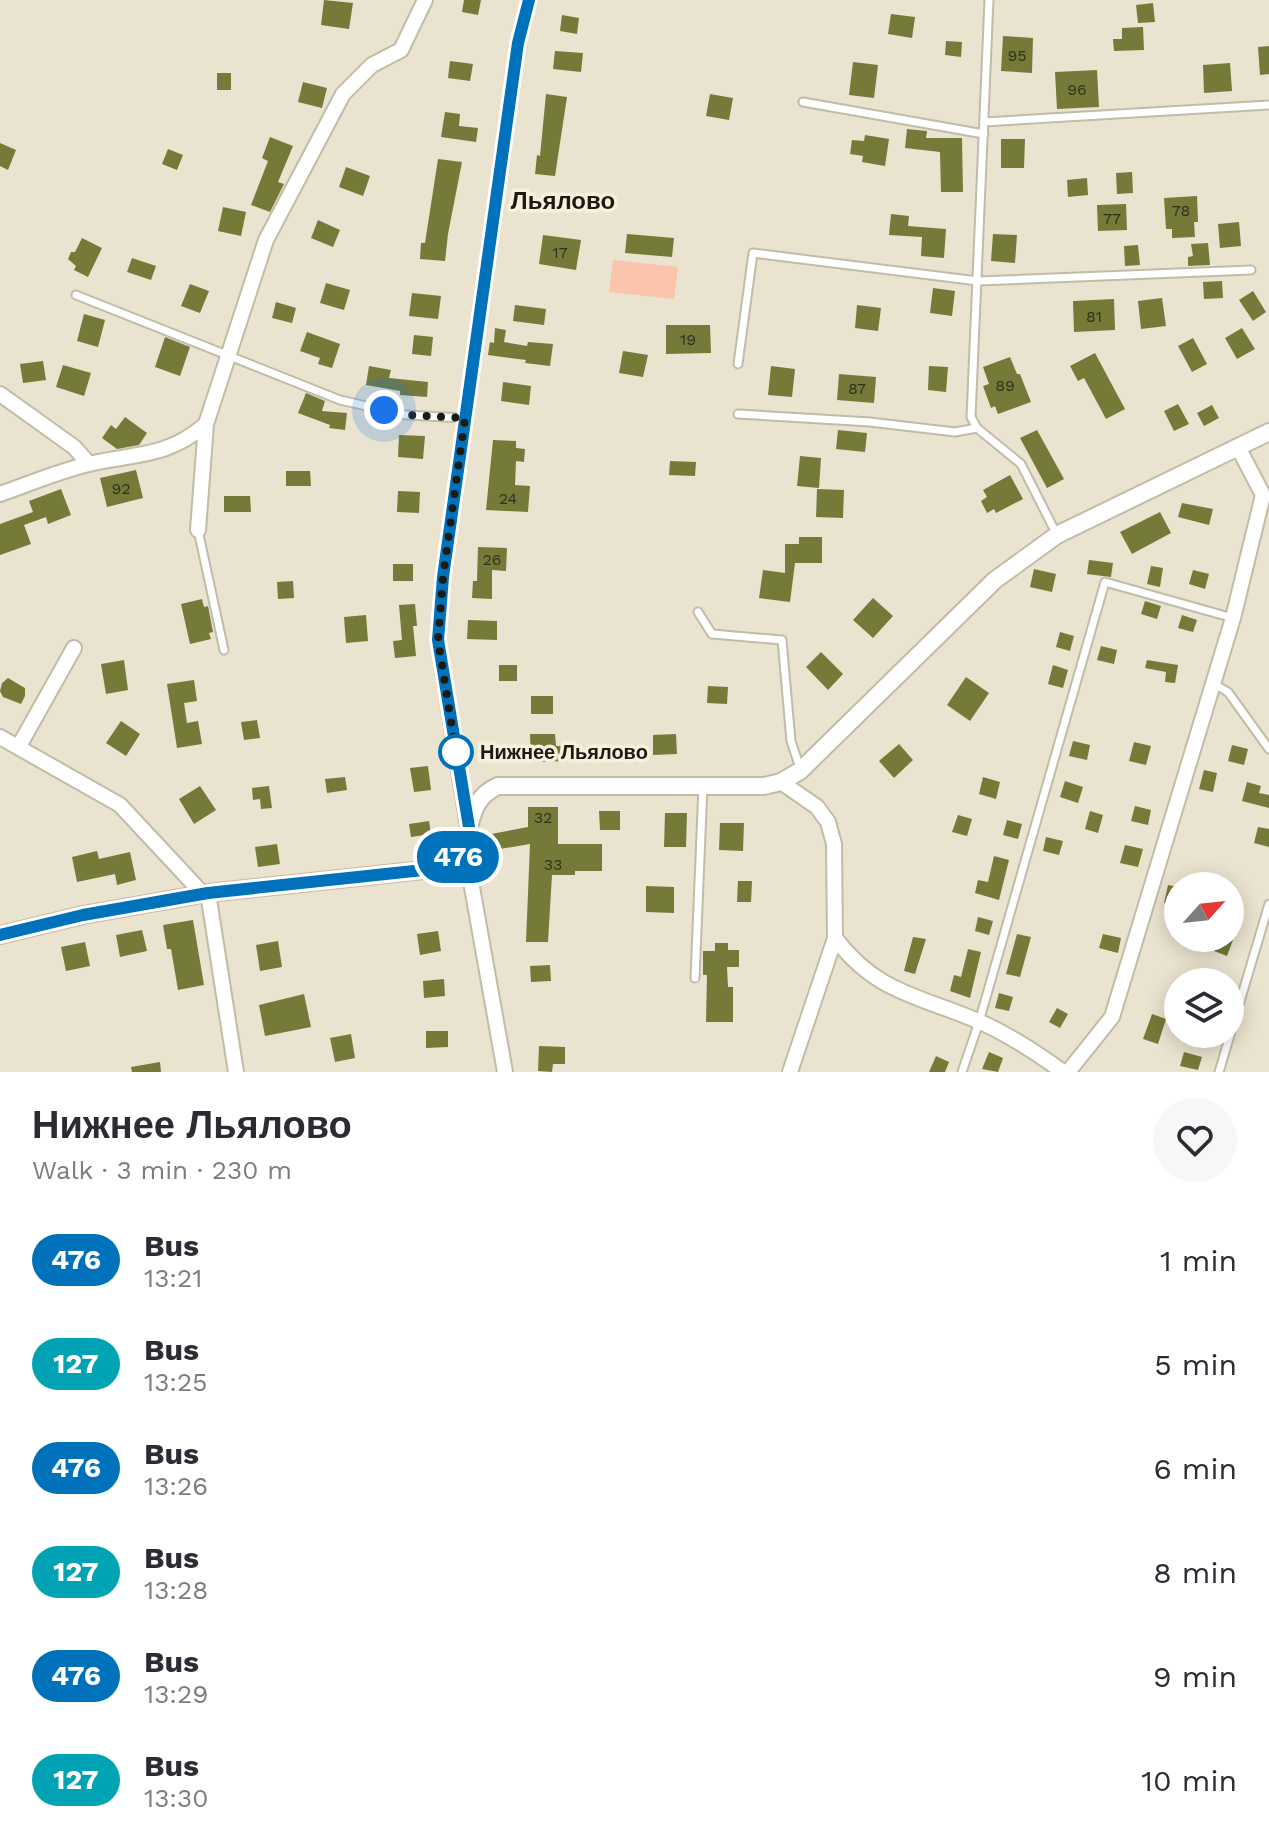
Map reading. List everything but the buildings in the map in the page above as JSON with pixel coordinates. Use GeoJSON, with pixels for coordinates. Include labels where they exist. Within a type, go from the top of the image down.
{"type":"FeatureCollection","features":[{"type":"Feature","properties":{"kind":"street"},"geometry":{"type":"LineString","coordinates":[[198,530],[206,424],[266,240],[343,94],[372,65],[401,50],[425,0]]}},
{"type":"Feature","properties":{"kind":"street"},"geometry":{"type":"LineString","coordinates":[[469,827],[438,640],[443,577],[518,43],[529,0]]}},
{"type":"Feature","properties":{"kind":"street"},"geometry":{"type":"LineString","coordinates":[[0,394],[74,447],[89,464]]}},
{"type":"Feature","properties":{"kind":"street"},"geometry":{"type":"LineString","coordinates":[[0,494],[89,464],[170,448],[188,439],[206,424]]}},
{"type":"Feature","properties":{"kind":"street"},"geometry":{"type":"LineString","coordinates":[[505,1072],[465,848],[475,805],[484,792],[498,786],[764,786],[781,782],[800,771],[995,580],[1057,535],[1238,447],[1267,437]]}},
{"type":"Feature","properties":{"kind":"street"},"geometry":{"type":"LineString","coordinates":[[835,938],[863,969],[890,988],[979,1022],[1035,1051],[1066,1072],[1112,1017],[1233,618],[1266,492],[1238,447]]}},
{"type":"Feature","properties":{"kind":"street"},"geometry":{"type":"LineString","coordinates":[[19,746],[74,648]]}},
{"type":"Feature","properties":{"kind":"street"},"geometry":{"type":"LineString","coordinates":[[0,737],[120,805],[205,894],[236,1072]]}},
{"type":"Feature","properties":{"kind":"street"},"geometry":{"type":"LineString","coordinates":[[781,782],[817,807],[828,822],[834,844],[835,938],[790,1072]]}},
{"type":"Feature","properties":{"kind":"street"},"geometry":{"type":"LineString","coordinates":[[0,935],[83,915],[205,894],[442,868],[454,862],[465,848]]}},
{"type":"Feature","properties":{"kind":"lane"},"geometry":{"type":"LineString","coordinates":[[989,0],[971,417],[977,428],[1021,464],[1057,535]]}},
{"type":"Feature","properties":{"kind":"lane"},"geometry":{"type":"LineString","coordinates":[[803,102],[984,134]]}},
{"type":"Feature","properties":{"kind":"lane"},"geometry":{"type":"LineString","coordinates":[[984,122],[1269,105]]}},
{"type":"Feature","properties":{"kind":"lane"},"geometry":{"type":"LineString","coordinates":[[738,364],[753,253],[978,281],[1251,270]]}},
{"type":"Feature","properties":{"kind":"lane"},"geometry":{"type":"LineString","coordinates":[[76,295],[340,400],[406,415],[465,418]]}},
{"type":"Feature","properties":{"kind":"lane"},"geometry":{"type":"LineString","coordinates":[[738,414],[870,422],[955,432],[977,428]]}},
{"type":"Feature","properties":{"kind":"lane"},"geometry":{"type":"LineString","coordinates":[[198,530],[224,650]]}},
{"type":"Feature","properties":{"kind":"lane"},"geometry":{"type":"LineString","coordinates":[[962,1072],[1105,582],[1233,618]]}},
{"type":"Feature","properties":{"kind":"lane"},"geometry":{"type":"LineString","coordinates":[[698,612],[712,634],[782,640],[791,741],[800,771]]}},
{"type":"Feature","properties":{"kind":"lane"},"geometry":{"type":"LineString","coordinates":[[1212,683],[1228,692],[1269,749]]}},
{"type":"Feature","properties":{"kind":"lane"},"geometry":{"type":"LineString","coordinates":[[695,978],[703,786]]}},
{"type":"Feature","properties":{"kind":"lane"},"geometry":{"type":"LineString","coordinates":[[1219,1072],[1269,904]]}},
{"type":"Feature","properties":{"kind":"shaded area"},"geometry":{"type":"Polygon","coordinates":[[[613,260],[678,267],[674,299],[609,292],[613,260]]]}},
{"type":"Feature","properties":{"kind":"bus line","name":"476"},"geometry":{"type":"LineString","coordinates":[[0,935],[83,915],[208,893],[442,868],[454,862],[465,848],[469,827],[438,640],[443,577],[518,43],[529,0]]}},
{"type":"Feature","properties":{"kind":"place","name":"Нижнее Льялово"},"geometry":{"type":"Point","coordinates":[456,752]}},
{"type":"Feature","properties":{"kind":"district","name":"Льялово"},"geometry":{"type":"Point","coordinates":[563,201]}},
{"type":"Feature","properties":{"kind":"route"},"geometry":{"type":"LineString","coordinates":[[384,410],[406,415],[465,418],[443,577],[438,640],[456,752]]}}]}
